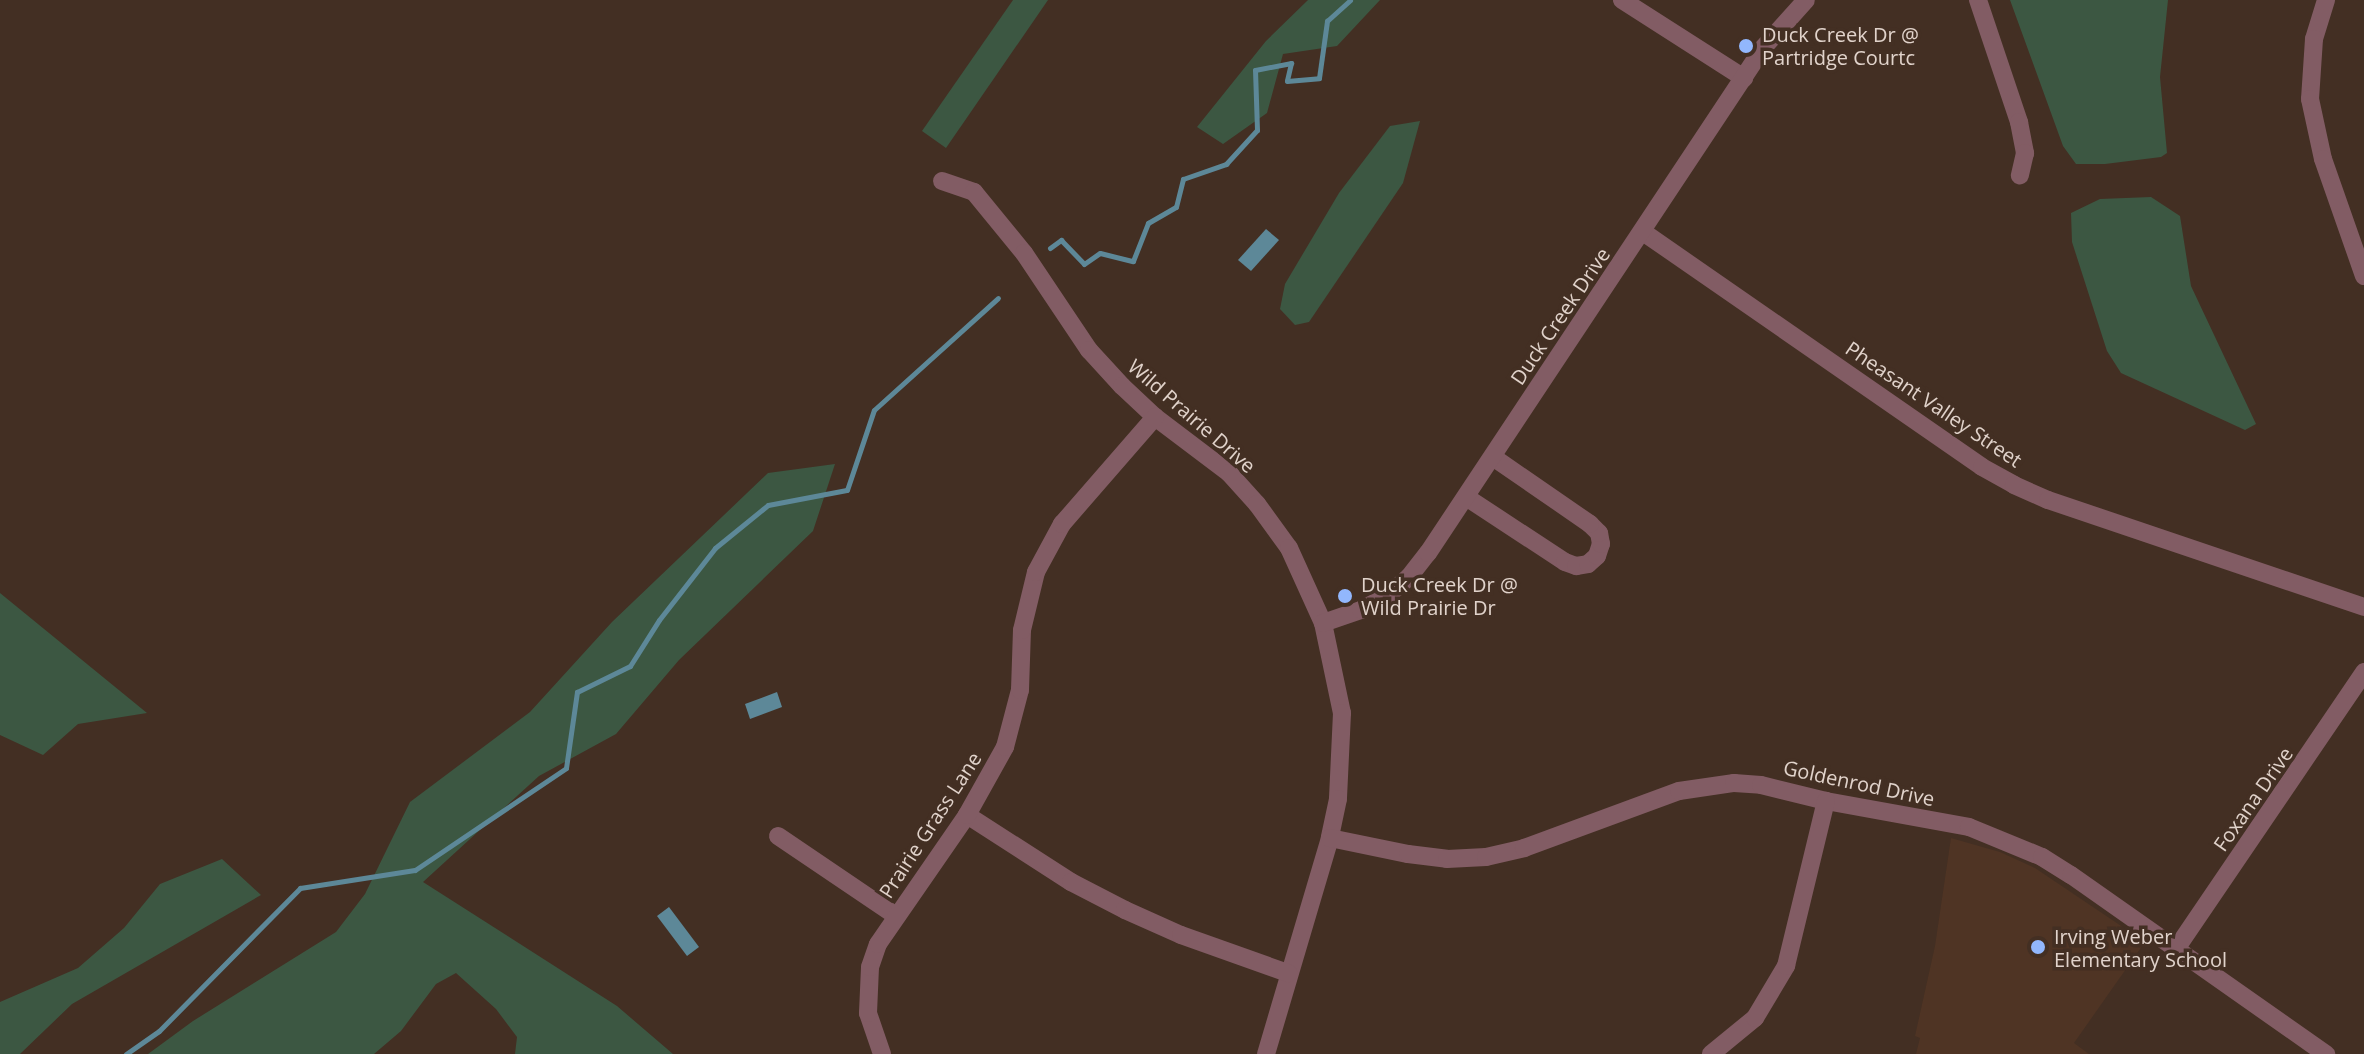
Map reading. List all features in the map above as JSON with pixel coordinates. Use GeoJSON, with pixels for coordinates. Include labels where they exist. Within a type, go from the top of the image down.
{"type":"FeatureCollection","features":[{"type":"Feature","properties":{"kind":"street"},"geometry":{"type":"LineString","coordinates":[[1622,0],[1744,78]]}},
{"type":"Feature","properties":{"kind":"street","name":"Duck Creek Drive"},"geometry":{"type":"LineString","coordinates":[[1323,623],[1361,610],[1409,577],[1493,457],[1744,78],[1771,39],[1806,0]]}},
{"type":"Feature","properties":{"kind":"street"},"geometry":{"type":"LineString","coordinates":[[1978,0],[2019,122],[2025,153],[2020,175]]}},
{"type":"Feature","properties":{"kind":"street"},"geometry":{"type":"LineString","coordinates":[[2326,0],[2314,39],[2310,99],[2323,159],[2364,276]]}},
{"type":"Feature","properties":{"kind":"street","name":"Wild Prairie Drive"},"geometry":{"type":"LineString","coordinates":[[942,181],[974,192],[1024,253],[1089,350],[1155,417],[1197,445],[1257,504],[1289,548],[1323,623],[1342,713],[1341,770],[1330,838],[1266,1054]]}},
{"type":"Feature","properties":{"kind":"street","name":"Pheasant Valley Street"},"geometry":{"type":"LineString","coordinates":[[1643,232],[1982,467],[2014,485],[2048,500],[2364,607]]}},
{"type":"Feature","properties":{"kind":"street","name":"Prairie Grass Lane"},"geometry":{"type":"LineString","coordinates":[[882,1054],[868,1013],[867,988],[878,944],[967,815],[1005,747],[1020,690],[1022,630],[1027,598],[1041,560],[1062,524],[1155,417]]}},
{"type":"Feature","properties":{"kind":"street"},"geometry":{"type":"LineString","coordinates":[[1466,497],[1565,562],[1576,566],[1588,564],[1597,556],[1601,544],[1599,533],[1590,524],[1493,457]]}},
{"type":"Feature","properties":{"kind":"street","name":"Foxana Drive"},"geometry":{"type":"LineString","coordinates":[[2176,949],[2364,672]]}},
{"type":"Feature","properties":{"kind":"street","name":"Goldenrod Drive"},"geometry":{"type":"LineString","coordinates":[[1330,838],[1447,859],[1486,857],[1524,848],[1679,791],[1707,785],[1761,785],[1826,801],[1969,827],[2001,838],[2071,875],[2326,1054]]}},
{"type":"Feature","properties":{"kind":"street"},"geometry":{"type":"LineString","coordinates":[[1711,1054],[1755,1018],[1786,966],[1826,801]]}},
{"type":"Feature","properties":{"kind":"street"},"geometry":{"type":"LineString","coordinates":[[967,815],[1071,882],[1125,910],[1194,941],[1288,973]]}},
{"type":"Feature","properties":{"kind":"street"},"geometry":{"type":"LineString","coordinates":[[778,836],[896,916]]}},
{"type":"Feature","properties":{"kind":"shaded area","name":"Irving Weber Elementary School"},"geometry":{"type":"Polygon","coordinates":[[[1951,838],[2000,852],[2035,868],[2145,942],[2074,1043],[2089,1054],[1916,1054],[1920,1038],[1915,1036],[1935,946],[1951,838]]]}},
{"type":"Feature","properties":{"kind":"green space"},"geometry":{"type":"Polygon","coordinates":[[[1013,0],[1048,0],[946,148],[922,131],[1013,0]]]}},
{"type":"Feature","properties":{"kind":"green space"},"geometry":{"type":"Polygon","coordinates":[[[1308,0],[1380,0],[1337,46],[1283,54],[1267,113],[1223,144],[1197,127],[1266,41],[1308,0]]]}},
{"type":"Feature","properties":{"kind":"green space"},"geometry":{"type":"Polygon","coordinates":[[[2010,0],[2168,0],[2160,77],[2167,153],[2161,157],[2105,164],[2076,164],[2063,146],[2010,0]]]}},
{"type":"Feature","properties":{"kind":"green space"},"geometry":{"type":"Polygon","coordinates":[[[1420,121],[1403,183],[1309,322],[1295,325],[1280,309],[1285,284],[1339,193],[1390,126],[1420,121]]]}},
{"type":"Feature","properties":{"kind":"green space"},"geometry":{"type":"Polygon","coordinates":[[[2151,197],[2180,216],[2191,286],[2256,424],[2245,430],[2121,373],[2107,351],[2072,242],[2071,213],[2100,199],[2151,197]]]}},
{"type":"Feature","properties":{"kind":"green space"},"geometry":{"type":"Polygon","coordinates":[[[835,464],[813,531],[679,660],[616,734],[539,776],[423,882],[617,1006],[673,1054],[515,1054],[517,1037],[496,1009],[456,973],[436,984],[401,1031],[374,1054],[148,1054],[193,1021],[336,932],[365,894],[410,802],[530,712],[612,622],[768,473],[835,464]]]}},
{"type":"Feature","properties":{"kind":"green space"},"geometry":{"type":"Polygon","coordinates":[[[0,593],[147,713],[78,724],[43,755],[0,735],[0,593]]]}},
{"type":"Feature","properties":{"kind":"green space"},"geometry":{"type":"Polygon","coordinates":[[[222,859],[261,895],[72,1004],[20,1054],[0,1054],[0,1002],[78,968],[124,928],[160,884],[222,859]]]}},
{"type":"Feature","properties":{"kind":"water"},"geometry":{"type":"Polygon","coordinates":[[[1266,229],[1279,240],[1251,271],[1238,260],[1266,229]]]}},
{"type":"Feature","properties":{"kind":"water"},"geometry":{"type":"Polygon","coordinates":[[[777,692],[782,707],[750,719],[745,704],[777,692]]]}},
{"type":"Feature","properties":{"kind":"water"},"geometry":{"type":"Polygon","coordinates":[[[669,907],[699,947],[687,956],[657,916],[669,907]]]}},
{"type":"Feature","properties":{"kind":"waterway"},"geometry":{"type":"LineString","coordinates":[[1050,248],[1061,240],[1084,264],[1100,253],[1133,261],[1148,223],[1176,207],[1183,179],[1226,164],[1257,130],[1255,70],[1291,63],[1287,81],[1319,78],[1327,21],[1350,0]]}},
{"type":"Feature","properties":{"kind":"waterway"},"geometry":{"type":"LineString","coordinates":[[126,1054],[159,1031],[300,888],[415,870],[566,768],[577,692],[630,666],[659,620],[715,548],[768,505],[847,490],[874,410],[998,298]]}},
{"type":"Feature","properties":{"kind":"place","name":"Duck Creek Dr @ Partridge Courtc"},"geometry":{"type":"Point","coordinates":[1746,46]}},
{"type":"Feature","properties":{"kind":"place","name":"Duck Creek Dr @ Wild Prairie Dr"},"geometry":{"type":"Point","coordinates":[1345,596]}},
{"type":"Feature","properties":{"kind":"place","name":"Irving Weber Elementary School"},"geometry":{"type":"Point","coordinates":[2038,947]}}]}
